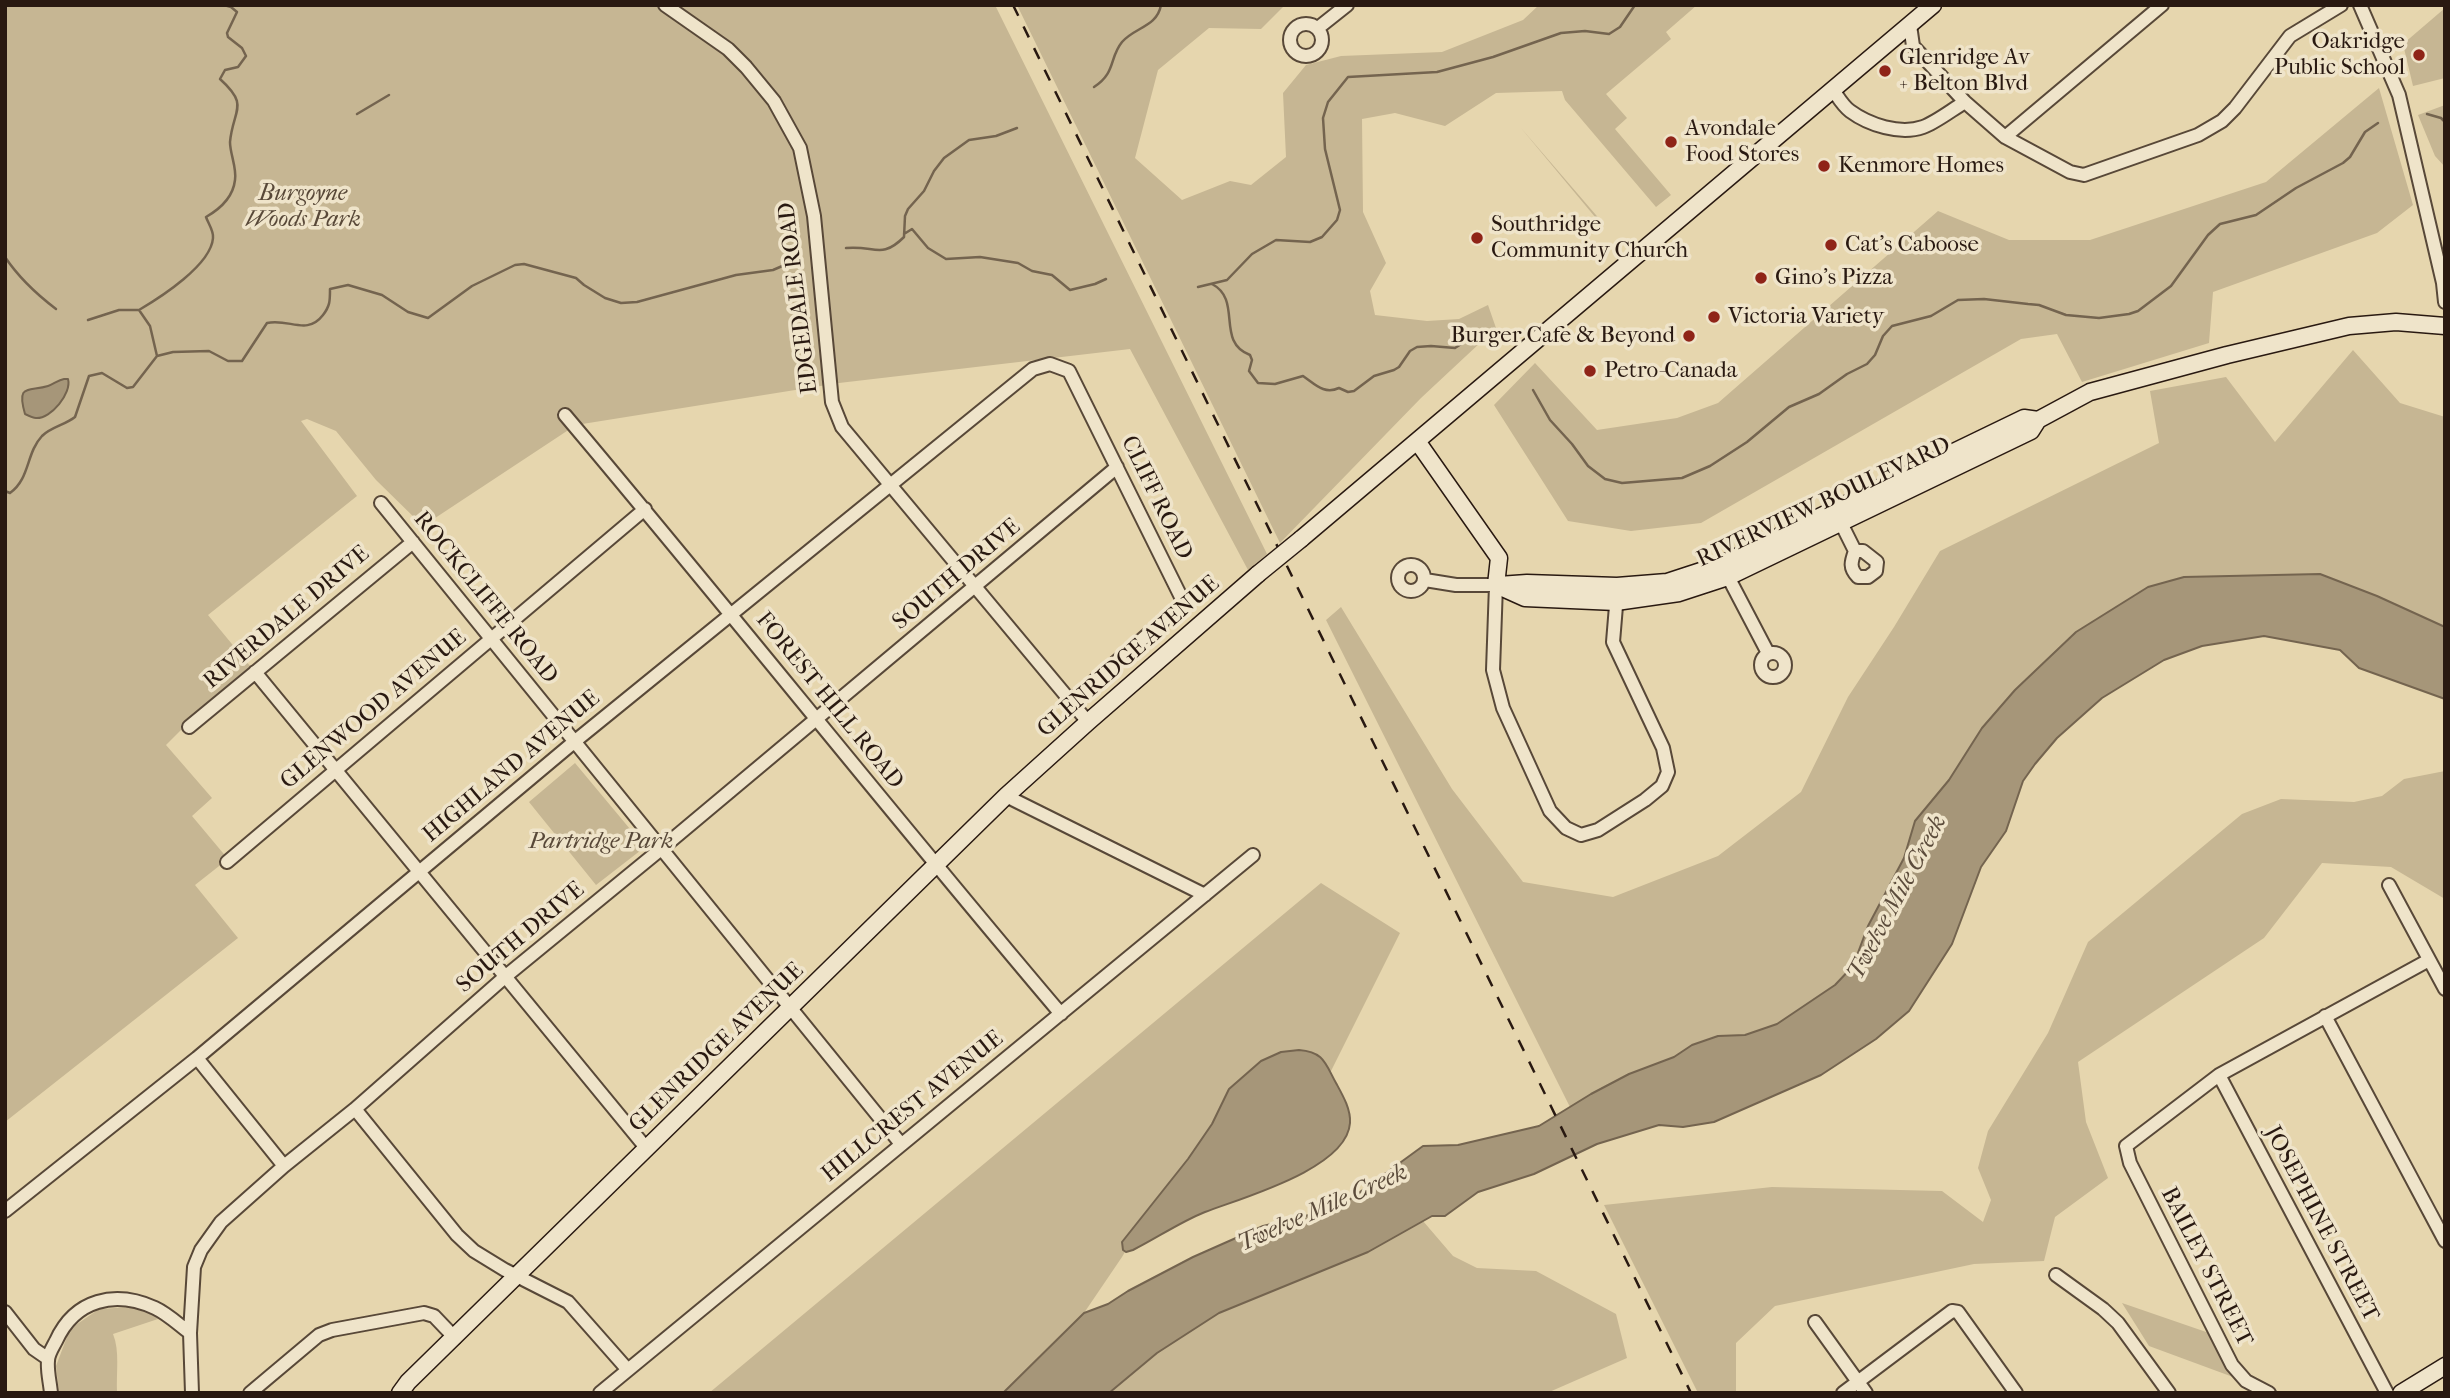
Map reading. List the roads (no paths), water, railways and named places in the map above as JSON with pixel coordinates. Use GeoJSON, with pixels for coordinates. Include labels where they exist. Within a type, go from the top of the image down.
{"type":"FeatureCollection","features":[{"type":"Feature","properties":{"kind":"main road","name":"GLENRIDGE AVENUE"},"geometry":{"type":"LineString","coordinates":[[400,1393],[408,1382],[1006,796],[1258,575],[1933,5]]}},
{"type":"Feature","properties":{"kind":"main road","name":"RIVERVIEW BOULEVARD"},"geometry":{"type":"LineString","coordinates":[[1496,585],[1525,598],[1617,594],[1725,570],[1958,458],[2024,418],[2038,420],[2090,392],[2349,326],[2396,322],[2445,326]]}},
{"type":"Feature","properties":{"kind":"main road"},"geometry":{"type":"LineString","coordinates":[[1417,441],[1499,558],[1496,585]]}},
{"type":"Feature","properties":{"kind":"main road"},"geometry":{"type":"LineString","coordinates":[[2401,1393],[2445,1366]]}},
{"type":"Feature","properties":{"kind":"street","name":"EDGEDALE ROAD"},"geometry":{"type":"LineString","coordinates":[[665,5],[728,49],[747,66],[774,101],[800,148],[814,216],[832,402],[842,427],[1088,722]]}},
{"type":"Feature","properties":{"kind":"street"},"geometry":{"type":"LineString","coordinates":[[1318,28],[1347,5]]}},
{"type":"Feature","properties":{"kind":"street"},"geometry":{"type":"LineString","coordinates":[[2005,137],[2162,5]]}},
{"type":"Feature","properties":{"kind":"street"},"geometry":{"type":"LineString","coordinates":[[1910,25],[1913,46],[1965,102],[2005,137],[2070,172],[2084,174],[2198,135],[2222,121],[2290,36],[2341,5]]}},
{"type":"Feature","properties":{"kind":"street"},"geometry":{"type":"LineString","coordinates":[[2360,5],[2399,95],[2443,283],[2445,302]]}},
{"type":"Feature","properties":{"kind":"street"},"geometry":{"type":"LineString","coordinates":[[1833,90],[1849,110],[1885,127],[1896,129],[1924,127],[1965,102]]}},
{"type":"Feature","properties":{"kind":"street","name":"HIGHLAND AVENUE"},"geometry":{"type":"LineString","coordinates":[[5,1210],[197,1058],[573,742],[730,614],[1033,369],[1049,364]]}},
{"type":"Feature","properties":{"kind":"street","name":"CLIFF ROAD"},"geometry":{"type":"LineString","coordinates":[[1049,364],[1069,371],[1184,603],[1070,702]]}},
{"type":"Feature","properties":{"kind":"street","name":"FOREST HILL ROAD"},"geometry":{"type":"LineString","coordinates":[[565,415],[1061,1014]]}},
{"type":"Feature","properties":{"kind":"street","name":"SOUTH DRIVE"},"geometry":{"type":"LineString","coordinates":[[192,1393],[194,1267],[201,1250],[221,1222],[506,976],[818,719],[1117,467]]}},
{"type":"Feature","properties":{"kind":"street","name":"ROCKCLIFFE ROAD"},"geometry":{"type":"LineString","coordinates":[[382,503],[901,1144]]}},
{"type":"Feature","properties":{"kind":"street","name":"GLENWOOD AVENUE"},"geometry":{"type":"LineString","coordinates":[[227,862],[645,509]]}},
{"type":"Feature","properties":{"kind":"street"},"geometry":{"type":"LineString","coordinates":[[1838,516],[1855,551]]}},
{"type":"Feature","properties":{"kind":"street","name":"RIVERDALE DRIVE"},"geometry":{"type":"LineString","coordinates":[[189,727],[413,542]]}},
{"type":"Feature","properties":{"kind":"street"},"geometry":{"type":"LineString","coordinates":[[1725,570],[1768,653]]}},
{"type":"Feature","properties":{"kind":"street"},"geometry":{"type":"LineString","coordinates":[[1424,580],[1456,585],[1496,585],[1493,670],[1503,708],[1550,811],[1566,828],[1581,835],[1598,830],[1645,800],[1662,786],[1668,772],[1663,748],[1613,642],[1617,594]]}},
{"type":"Feature","properties":{"kind":"street"},"geometry":{"type":"LineString","coordinates":[[255,672],[647,1149]]}},
{"type":"Feature","properties":{"kind":"street"},"geometry":{"type":"LineString","coordinates":[[1006,796],[1205,895]]}},
{"type":"Feature","properties":{"kind":"street","name":"HILLCREST AVENUE"},"geometry":{"type":"LineString","coordinates":[[600,1393],[1254,855]]}},
{"type":"Feature","properties":{"kind":"street"},"geometry":{"type":"LineString","coordinates":[[2389,885],[2445,989]]}},
{"type":"Feature","properties":{"kind":"street"},"geometry":{"type":"LineString","coordinates":[[2219,1075],[2429,960]]}},
{"type":"Feature","properties":{"kind":"street"},"geometry":{"type":"LineString","coordinates":[[2325,1016],[2445,1241]]}},
{"type":"Feature","properties":{"kind":"street"},"geometry":{"type":"LineString","coordinates":[[197,1058],[284,1166]]}},
{"type":"Feature","properties":{"kind":"street","name":"BAILEY STREET"},"geometry":{"type":"LineString","coordinates":[[2219,1075],[2127,1145],[2130,1163],[2232,1365],[2246,1381],[2269,1393]]}},
{"type":"Feature","properties":{"kind":"street","name":"JOSEPHINE STREET"},"geometry":{"type":"LineString","coordinates":[[2219,1075],[2387,1393]]}},
{"type":"Feature","properties":{"kind":"street"},"geometry":{"type":"LineString","coordinates":[[355,1109],[457,1234],[474,1251],[568,1303],[628,1370]]}},
{"type":"Feature","properties":{"kind":"street"},"geometry":{"type":"LineString","coordinates":[[2056,1275],[2118,1323],[2169,1393]]}},
{"type":"Feature","properties":{"kind":"street"},"geometry":{"type":"LineString","coordinates":[[51,1393],[47,1358],[60,1331],[75,1315],[92,1303],[111,1299],[133,1300],[158,1309],[191,1333]]}},
{"type":"Feature","properties":{"kind":"street"},"geometry":{"type":"LineString","coordinates":[[1843,1393],[1952,1311],[1958,1312],[2016,1393]]}},
{"type":"Feature","properties":{"kind":"street"},"geometry":{"type":"LineString","coordinates":[[5,1312],[34,1349],[47,1358]]}},
{"type":"Feature","properties":{"kind":"street"},"geometry":{"type":"LineString","coordinates":[[250,1393],[319,1335],[332,1330],[424,1313],[434,1316],[455,1338]]}},
{"type":"Feature","properties":{"kind":"street"},"geometry":{"type":"LineString","coordinates":[[1815,1322],[1866,1393]]}},
{"type":"Feature","properties":{"kind":"water"},"geometry":{"type":"Polygon","coordinates":[[[68,379],[67,391],[54,410],[35,418],[25,414],[23,393],[68,379]]]}},
{"type":"Feature","properties":{"kind":"water","name":"Twelve Mile Creek"},"geometry":{"type":"Polygon","coordinates":[[[2320,574],[2445,627],[2445,699],[2359,668],[2340,650],[2264,636],[2202,646],[2164,660],[2102,698],[2057,738],[2035,764],[2023,781],[2006,831],[1981,867],[1952,944],[1909,1011],[1876,1039],[1821,1075],[1714,1122],[1683,1127],[1659,1125],[1597,1144],[1534,1174],[1478,1192],[1445,1216],[1432,1216],[1368,1252],[1219,1313],[1157,1353],[1109,1393],[1003,1393],[1084,1313],[1108,1304],[1193,1257],[1263,1226],[1338,1208],[1423,1146],[1458,1145],[1539,1126],[1591,1094],[1629,1074],[1674,1057],[1692,1045],[1718,1036],[1745,1035],[1777,1024],[1835,985],[1853,966],[1868,926],[1904,858],[1915,821],[1949,780],[1982,728],[2015,690],[2076,632],[2148,587],[2184,577],[2320,574]]]}},
{"type":"Feature","properties":{"kind":"water"},"geometry":{"type":"Polygon","coordinates":[[[1299,1050],[1314,1053],[1323,1060],[1348,1107],[1350,1123],[1344,1139],[1331,1154],[1290,1180],[1196,1216],[1133,1250],[1123,1250],[1122,1242],[1188,1159],[1212,1124],[1229,1089],[1261,1061],[1281,1052],[1299,1050]]]}},
{"type":"Feature","properties":{"kind":"waterway"},"geometry":{"type":"LineString","coordinates":[[157,356],[150,326],[139,310],[183,279],[204,259],[213,238],[206,217],[225,202],[232,192],[235,180],[230,142],[237,102],[220,79],[225,70],[238,67],[246,56],[227,33],[237,12],[224,5]]}},
{"type":"Feature","properties":{"kind":"waterway"},"geometry":{"type":"LineString","coordinates":[[1094,87],[1106,76],[1122,42],[1155,18],[1161,5]]}},
{"type":"Feature","properties":{"kind":"waterway"},"geometry":{"type":"LineString","coordinates":[[1198,287],[1227,280],[1252,254],[1276,240],[1310,242],[1322,237],[1337,220],[1340,210],[1325,149],[1323,118],[1328,102],[1348,77],[1437,72],[1493,57],[1561,33],[1585,31],[1609,34],[1620,27],[1635,5]]}},
{"type":"Feature","properties":{"kind":"waterway"},"geometry":{"type":"LineString","coordinates":[[357,114],[389,95]]}},
{"type":"Feature","properties":{"kind":"waterway"},"geometry":{"type":"LineString","coordinates":[[2427,114],[2445,122]]}},
{"type":"Feature","properties":{"kind":"waterway"},"geometry":{"type":"LineString","coordinates":[[1533,390],[1550,420],[1588,466],[1605,479],[1622,483],[1682,478],[1710,466],[1747,442],[1789,407],[1819,394],[1847,374],[1867,364],[1892,326],[1931,316],[1958,300],[1984,299],[2039,305],[2066,315],[2099,318],[2138,311],[2171,286],[2208,235],[2220,224],[2256,215],[2296,188],[2343,163],[2350,157],[2365,132],[2378,123]]}},
{"type":"Feature","properties":{"kind":"waterway"},"geometry":{"type":"LineString","coordinates":[[846,248],[883,250],[896,244],[904,237],[908,209],[924,191],[944,158],[969,140],[996,136],[1017,128]]}},
{"type":"Feature","properties":{"kind":"waterway"},"geometry":{"type":"LineString","coordinates":[[904,234],[912,229],[928,248],[946,259],[980,257],[1018,263],[1032,271],[1052,275],[1070,290],[1106,279]]}},
{"type":"Feature","properties":{"kind":"waterway"},"geometry":{"type":"LineString","coordinates":[[5,257],[28,285],[56,309]]}},
{"type":"Feature","properties":{"kind":"waterway"},"geometry":{"type":"LineString","coordinates":[[5,491],[10,493],[21,481],[33,450],[42,436],[75,417],[89,376],[102,373],[127,388],[133,387],[157,356],[173,352],[209,351],[228,361],[242,361],[267,323],[304,325],[317,321],[328,306],[330,289],[348,285],[382,295],[408,312],[428,318],[472,286],[515,265],[524,264],[576,278],[605,298],[621,303],[637,302],[736,275],[773,270],[794,261]]}},
{"type":"Feature","properties":{"kind":"waterway"},"geometry":{"type":"LineString","coordinates":[[1212,284],[1221,291],[1226,300],[1234,341],[1250,355],[1252,360],[1249,371],[1258,383],[1275,384],[1303,376],[1324,389],[1354,391],[1374,376],[1399,367],[1410,351],[1417,347],[1455,348],[1483,330],[1503,341]]}},
{"type":"Feature","properties":{"kind":"waterway"},"geometry":{"type":"LineString","coordinates":[[88,320],[119,310],[138,310]]}},
{"type":"Feature","properties":{"kind":"railway"},"geometry":{"type":"LineString","coordinates":[[1013,5],[1691,1393]]}},
{"type":"Feature","properties":{"kind":"place","name":"Oakridge Public School"},"geometry":{"type":"Point","coordinates":[2419,55]}},
{"type":"Feature","properties":{"kind":"place","name":"Glenridge Av + Belton Blvd"},"geometry":{"type":"Point","coordinates":[1885,71]}},
{"type":"Feature","properties":{"kind":"place","name":"Avondale Food Stores"},"geometry":{"type":"Point","coordinates":[1671,142]}},
{"type":"Feature","properties":{"kind":"place","name":"Kenmore Homes"},"geometry":{"type":"Point","coordinates":[1824,166]}},
{"type":"Feature","properties":{"kind":"place","name":"Southridge Community Church"},"geometry":{"type":"Point","coordinates":[1477,238]}},
{"type":"Feature","properties":{"kind":"place","name":"Cat's Caboose"},"geometry":{"type":"Point","coordinates":[1831,245]}},
{"type":"Feature","properties":{"kind":"place","name":"Gino's Pizza"},"geometry":{"type":"Point","coordinates":[1761,278]}},
{"type":"Feature","properties":{"kind":"place","name":"Victoria Variety"},"geometry":{"type":"Point","coordinates":[1714,317]}},
{"type":"Feature","properties":{"kind":"place","name":"Burger Cafe & Beyond"},"geometry":{"type":"Point","coordinates":[1689,336]}},
{"type":"Feature","properties":{"kind":"place","name":"Petro-Canada"},"geometry":{"type":"Point","coordinates":[1590,371]}},
{"type":"Feature","properties":{"kind":"park label","name":"Burgoyne Woods Park"},"geometry":{"type":"Point","coordinates":[303,207]}},
{"type":"Feature","properties":{"kind":"park label","name":"Partridge Park"},"geometry":{"type":"Point","coordinates":[601,842]}}]}
